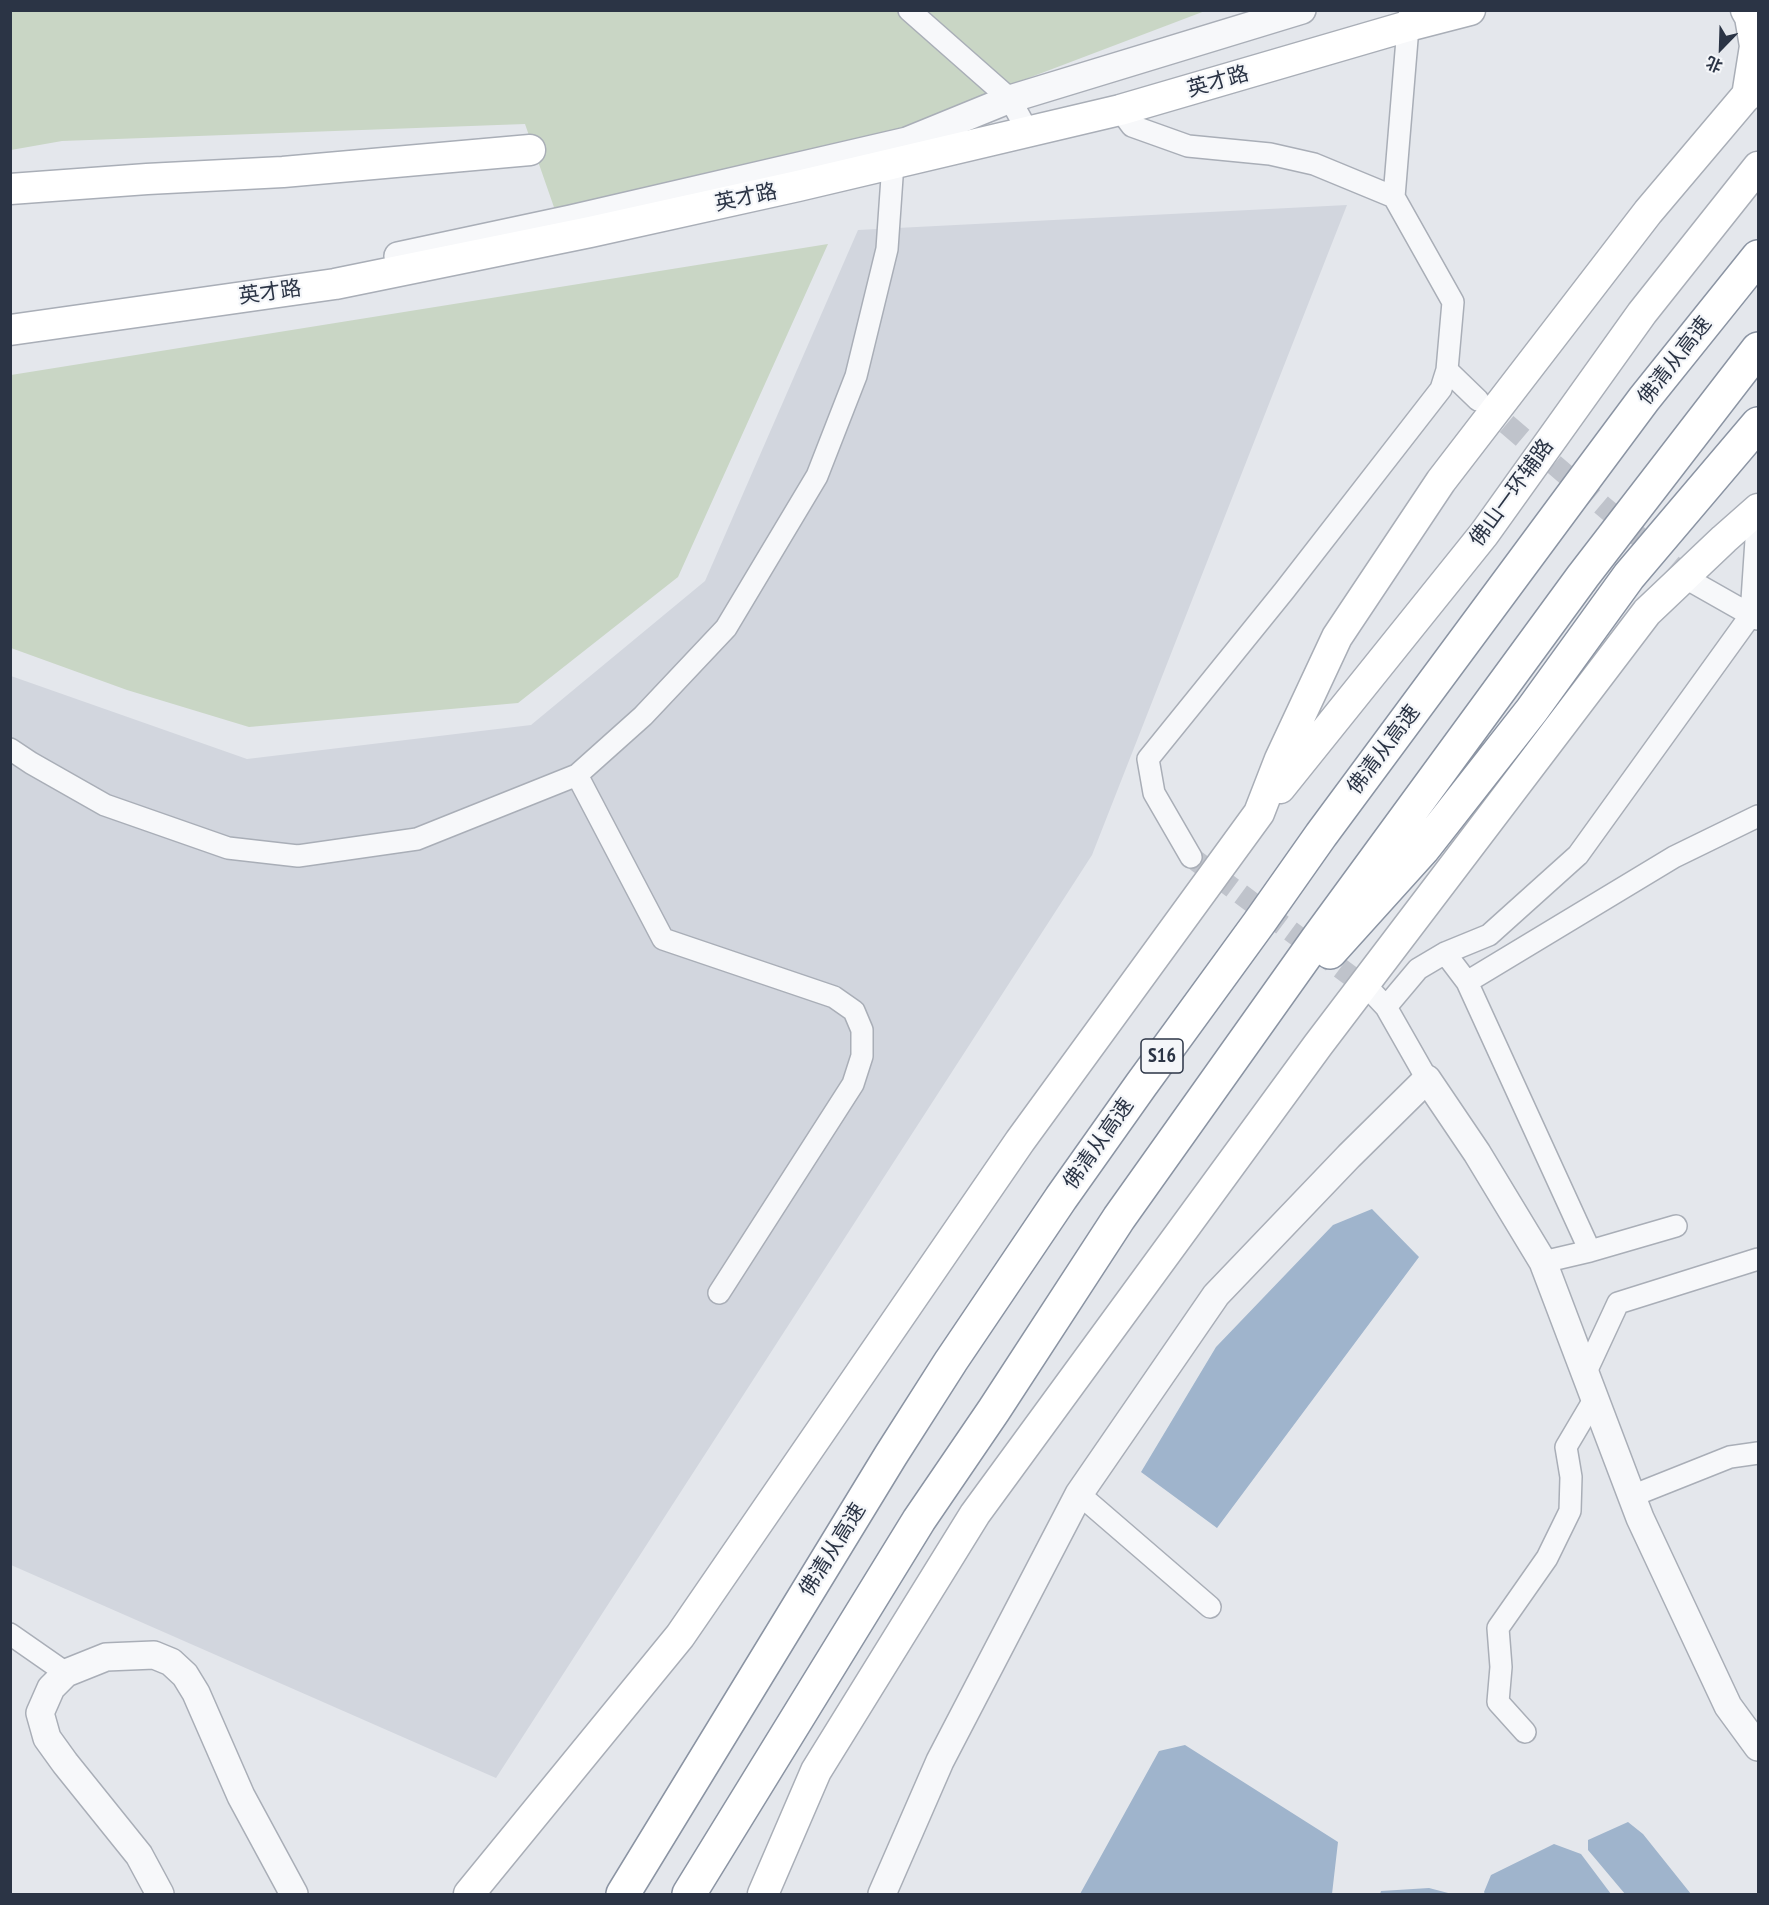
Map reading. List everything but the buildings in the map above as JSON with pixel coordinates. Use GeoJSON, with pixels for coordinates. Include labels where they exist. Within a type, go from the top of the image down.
{"type":"FeatureCollection","features":[{"type":"Feature","properties":{"kind":"highway","name":"佛清从高速"},"geometry":{"type":"LineString","coordinates":[[623,1894],[891,1455],[1042,1226],[1141,1085],[1388,745],[1644,399],[1758,256]]}},
{"type":"Feature","properties":{"kind":"highway","name":"S16"},"geometry":{"type":"LineString","coordinates":[[689,1894],[919,1520],[1119,1218],[1240,1047],[1583,576],[1758,349]]}},
{"type":"Feature","properties":{"kind":"highway"},"geometry":{"type":"LineString","coordinates":[[1240,1047],[1423,849],[1532,710],[1629,576],[1758,424]]}},
{"type":"Feature","properties":{"kind":"main road","name":"英才路"},"geometry":{"type":"LineString","coordinates":[[10,330],[335,284],[590,232],[798,186],[1120,110],[1409,18],[1470,10]]}},
{"type":"Feature","properties":{"kind":"main road"},"geometry":{"type":"LineString","coordinates":[[469,1894],[680,1636],[1020,1141],[1259,813],[1280,759],[1337,637],[1441,481],[1648,212],[1753,89],[1755,46],[1750,17],[1746,10]]}},
{"type":"Feature","properties":{"kind":"main road"},"geometry":{"type":"LineString","coordinates":[[10,189],[283,172],[530,150]]}},
{"type":"Feature","properties":{"kind":"main road","name":"佛山一环辅路"},"geometry":{"type":"LineString","coordinates":[[1259,813],[1484,534],[1642,313],[1758,167]]}},
{"type":"Feature","properties":{"kind":"main road"},"geometry":{"type":"LineString","coordinates":[[763,1894],[816,1771],[975,1514],[1318,1045],[1647,612],[1758,509]]}},
{"type":"Feature","properties":{"kind":"street"},"geometry":{"type":"LineString","coordinates":[[909,10],[1010,99],[1028,132]]}},
{"type":"Feature","properties":{"kind":"street","name":"英才路"},"geometry":{"type":"LineString","coordinates":[[10,319],[133,304],[309,275],[571,219],[907,141],[1010,99],[1302,10]]}},
{"type":"Feature","properties":{"kind":"street"},"geometry":{"type":"LineString","coordinates":[[1191,857],[1154,793],[1148,759],[1284,591],[1441,389],[1447,370],[1453,302],[1394,196],[1409,18]]}},
{"type":"Feature","properties":{"kind":"street"},"geometry":{"type":"LineString","coordinates":[[1120,110],[1132,126],[1188,146],[1270,154],[1314,164],[1394,196]]}},
{"type":"Feature","properties":{"kind":"street"},"geometry":{"type":"LineString","coordinates":[[10,749],[105,805],[228,848],[298,856],[417,839],[578,775],[643,716],[726,628],[817,476],[856,376],[884,260],[889,227],[893,163]]}},
{"type":"Feature","properties":{"kind":"street"},"geometry":{"type":"LineString","coordinates":[[1447,370],[1478,400]]}},
{"type":"Feature","properties":{"kind":"street"},"geometry":{"type":"LineString","coordinates":[[1386,1007],[1418,969],[1446,953],[1489,935],[1578,855],[1755,617],[1758,509]]}},
{"type":"Feature","properties":{"kind":"street"},"geometry":{"type":"LineString","coordinates":[[1691,581],[1755,617]]}},
{"type":"Feature","properties":{"kind":"street"},"geometry":{"type":"LineString","coordinates":[[578,775],[663,939],[834,997],[854,1011],[862,1030],[862,1056],[853,1084],[719,1293]]}},
{"type":"Feature","properties":{"kind":"street"},"geometry":{"type":"LineString","coordinates":[[1467,982],[1674,857],[1758,816]]}},
{"type":"Feature","properties":{"kind":"street"},"geometry":{"type":"LineString","coordinates":[[1446,953],[1467,982],[1590,1251]]}},
{"type":"Feature","properties":{"kind":"street"},"geometry":{"type":"LineString","coordinates":[[1371,991],[1386,1007],[1427,1079],[1478,1153],[1543,1262],[1640,1518],[1728,1706],[1758,1747]]}},
{"type":"Feature","properties":{"kind":"street"},"geometry":{"type":"LineString","coordinates":[[882,1894],[940,1761],[1079,1494],[1216,1295],[1349,1156],[1427,1079]]}},
{"type":"Feature","properties":{"kind":"street"},"geometry":{"type":"LineString","coordinates":[[1543,1262],[1676,1226]]}},
{"type":"Feature","properties":{"kind":"street"},"geometry":{"type":"LineString","coordinates":[[1525,1732],[1498,1702],[1501,1667],[1498,1628],[1547,1558],[1570,1511],[1571,1476],[1566,1447],[1590,1386],[1618,1303],[1758,1259]]}},
{"type":"Feature","properties":{"kind":"street"},"geometry":{"type":"LineString","coordinates":[[1632,1496],[1730,1456],[1758,1453]]}},
{"type":"Feature","properties":{"kind":"street"},"geometry":{"type":"LineString","coordinates":[[1079,1494],[1210,1607]]}},
{"type":"Feature","properties":{"kind":"street"},"geometry":{"type":"LineString","coordinates":[[10,1634],[66,1673]]}},
{"type":"Feature","properties":{"kind":"street"},"geometry":{"type":"LineString","coordinates":[[160,1894],[139,1855],[47,1738],[40,1713],[51,1688],[66,1673],[106,1657],[154,1655],[171,1662],[185,1675],[196,1693],[241,1796],[294,1894]]}},
{"type":"Feature","properties":{"kind":"shaded area"},"geometry":{"type":"Polygon","coordinates":[[[1347,205],[1092,855],[496,1778],[11,1565],[11,676],[247,759],[531,725],[705,581],[858,230],[1347,205]]]}},
{"type":"Feature","properties":{"kind":"green space"},"geometry":{"type":"Polygon","coordinates":[[[11,11],[1205,11],[989,93],[886,135],[556,213],[525,124],[62,141],[11,150],[11,11]]]}},
{"type":"Feature","properties":{"kind":"green space"},"geometry":{"type":"Polygon","coordinates":[[[828,244],[678,577],[518,703],[249,727],[127,690],[11,648],[11,375],[828,244]]]}},
{"type":"Feature","properties":{"kind":"water"},"geometry":{"type":"Polygon","coordinates":[[[1372,1209],[1419,1257],[1217,1528],[1141,1472],[1216,1347],[1333,1225],[1372,1209]]]}},
{"type":"Feature","properties":{"kind":"water"},"geometry":{"type":"Polygon","coordinates":[[[1185,1745],[1338,1842],[1332,1894],[1080,1894],[1159,1751],[1185,1745]]]}},
{"type":"Feature","properties":{"kind":"water"},"geometry":{"type":"Polygon","coordinates":[[[1628,1822],[1643,1834],[1691,1894],[1625,1894],[1588,1850],[1588,1840],[1628,1822]]]}},
{"type":"Feature","properties":{"kind":"water"},"geometry":{"type":"Polygon","coordinates":[[[1554,1844],[1581,1854],[1611,1894],[1485,1894],[1491,1875],[1554,1844]]]}},
{"type":"Feature","properties":{"kind":"water"},"geometry":{"type":"Polygon","coordinates":[[[1429,1888],[1452,1894],[1380,1894],[1381,1891],[1429,1888]]]}},
{"type":"Feature","properties":{"kind":"tunnel"},"geometry":{"type":"LineString","coordinates":[[1483,404],[1691,581]]}},
{"type":"Feature","properties":{"kind":"tunnel"},"geometry":{"type":"LineString","coordinates":[[1191,857],[1371,991]]}}]}
